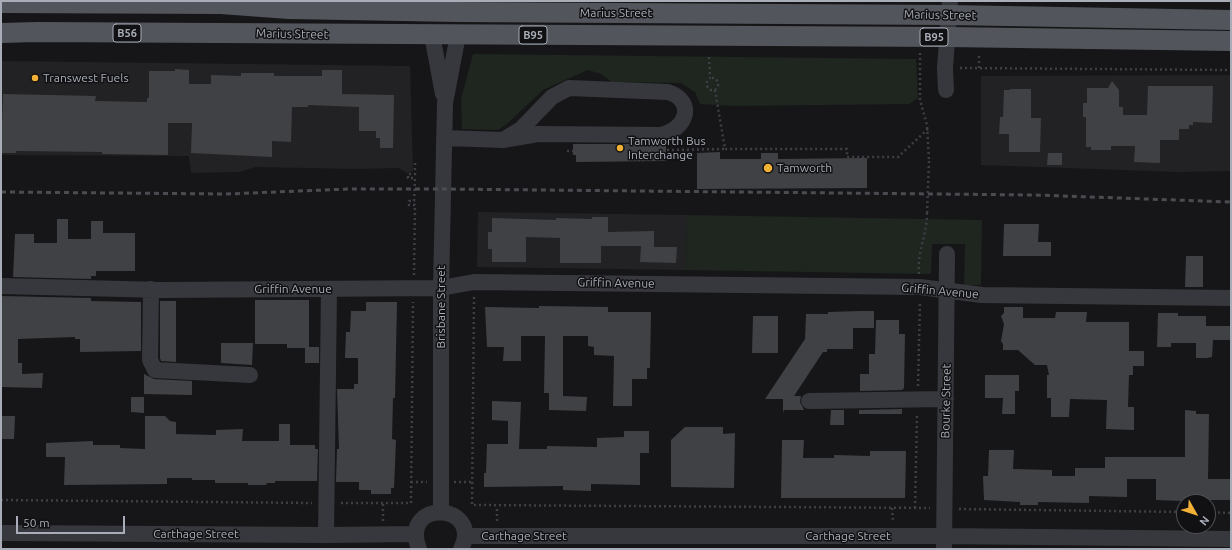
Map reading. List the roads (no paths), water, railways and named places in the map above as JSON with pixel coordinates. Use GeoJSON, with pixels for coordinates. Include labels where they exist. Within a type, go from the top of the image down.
{"type":"FeatureCollection","features":[{"type":"Feature","properties":{"kind":"main road","name":"Marius Street"},"geometry":{"type":"LineString","coordinates":[[1,3],[177,2],[458,7],[949,8],[1231,20]]}},
{"type":"Feature","properties":{"kind":"main road","name":"Brisbane Street"},"geometry":{"type":"LineString","coordinates":[[432,35],[433,6]]}},
{"type":"Feature","properties":{"kind":"main road","name":"Brisbane Street"},"geometry":{"type":"LineString","coordinates":[[458,7],[458,35]]}},
{"type":"Feature","properties":{"kind":"main road","name":"Marius Street"},"geometry":{"type":"LineString","coordinates":[[1,34],[45,32],[947,37],[1231,41]]}},
{"type":"Feature","properties":{"kind":"street"},"geometry":{"type":"LineString","coordinates":[[946,90],[949,8]]}},
{"type":"Feature","properties":{"kind":"street","name":"Brisbane Street"},"geometry":{"type":"LineString","coordinates":[[432,35],[445,103]]}},
{"type":"Feature","properties":{"kind":"street","name":"Brisbane Street"},"geometry":{"type":"LineString","coordinates":[[441,512],[441,288],[445,103],[458,35]]}},
{"type":"Feature","properties":{"kind":"street"},"geometry":{"type":"LineString","coordinates":[[444,138],[504,140],[538,134],[660,135],[678,128],[685,116],[685,109],[679,98],[668,92],[569,88],[552,97],[521,130],[504,140]]}},
{"type":"Feature","properties":{"kind":"street","name":"Bourke Street"},"geometry":{"type":"LineString","coordinates":[[944,543],[948,291],[947,254]]}},
{"type":"Feature","properties":{"kind":"street","name":"Griffin Avenue"},"geometry":{"type":"LineString","coordinates":[[1,286],[151,289],[329,289],[441,288],[474,282],[920,287],[982,295],[1231,298]]}},
{"type":"Feature","properties":{"kind":"street"},"geometry":{"type":"LineString","coordinates":[[151,289],[150,360],[155,370],[250,375]]}},
{"type":"Feature","properties":{"kind":"street"},"geometry":{"type":"LineString","coordinates":[[326,535],[329,289]]}},
{"type":"Feature","properties":{"kind":"street"},"geometry":{"type":"LineString","coordinates":[[809,401],[946,400]]}},
{"type":"Feature","properties":{"kind":"street"},"geometry":{"type":"LineString","coordinates":[[418,541],[418,527],[427,516],[441,512],[455,516],[464,528],[463,542]]}},
{"type":"Feature","properties":{"kind":"street","name":"Carthage Street"},"geometry":{"type":"LineString","coordinates":[[1,533],[326,535],[418,541]]}},
{"type":"Feature","properties":{"kind":"street","name":"Carthage Street"},"geometry":{"type":"LineString","coordinates":[[463,542],[944,543],[1231,539]]}},
{"type":"Feature","properties":{"kind":"railway"},"geometry":{"type":"LineString","coordinates":[[1,192],[226,194],[349,189],[442,189],[1035,195],[1231,202]]}},
{"type":"Feature","properties":{"kind":"place","name":"Transwest Fuels"},"geometry":{"type":"Point","coordinates":[35,78]}},
{"type":"Feature","properties":{"kind":"place","name":"Tamworth Bus Interchange"},"geometry":{"type":"Point","coordinates":[620,148]}},
{"type":"Feature","properties":{"kind":"place","name":"Tamworth"},"geometry":{"type":"Point","coordinates":[768,168]}}]}
